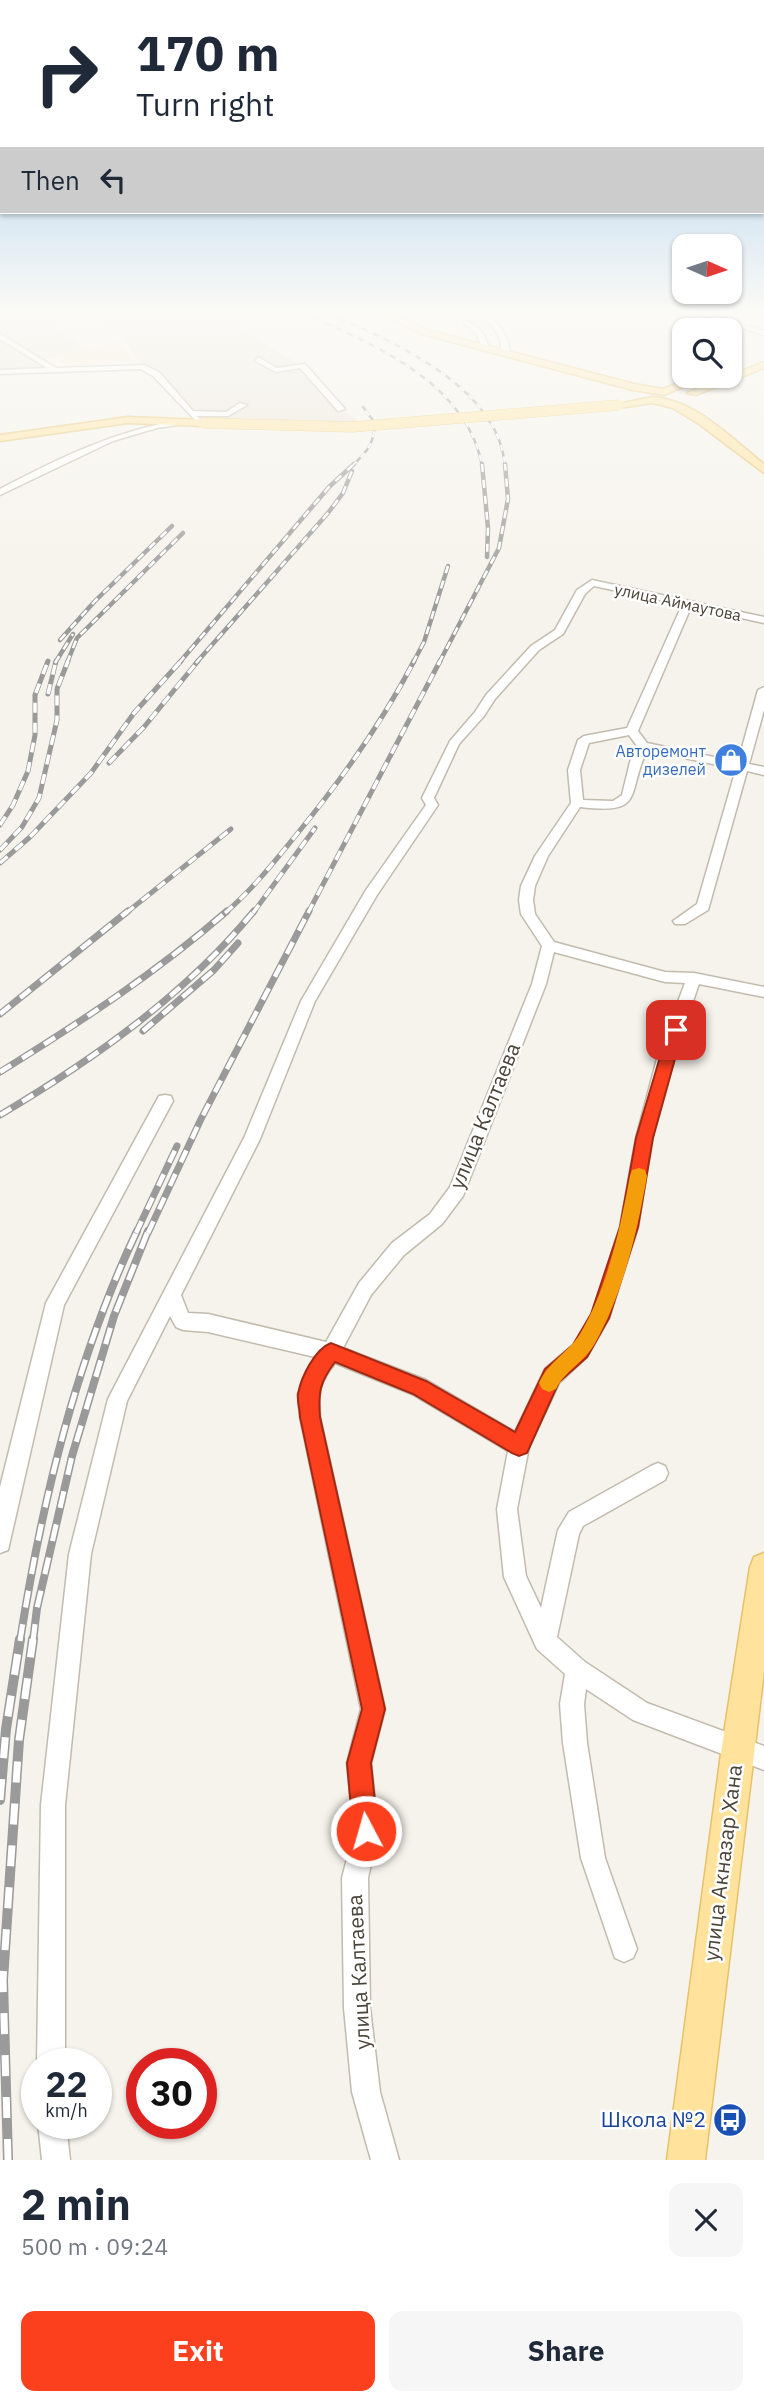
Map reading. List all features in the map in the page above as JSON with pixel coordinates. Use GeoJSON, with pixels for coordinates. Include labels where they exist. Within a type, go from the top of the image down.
{"type":"FeatureCollection","features":[{"type":"Feature","properties":{"kind":"main road"},"geometry":{"type":"LineString","coordinates":[[3,439],[128,420],[197,419],[352,427],[530,412]]}},
{"type":"Feature","properties":{"kind":"main road"},"geometry":{"type":"LineString","coordinates":[[670,412],[690,415]]}},
{"type":"Feature","properties":{"kind":"main road"},"geometry":{"type":"LineString","coordinates":[[684,412],[764,470]]}},
{"type":"Feature","properties":{"kind":"main road"},"geometry":{"type":"LineString","coordinates":[[687,412],[690,415]]}},
{"type":"Feature","properties":{"kind":"main road","name":"улица Акназар Хана"},"geometry":{"type":"LineString","coordinates":[[686,2160],[744,1749],[764,1567]]}},
{"type":"Feature","properties":{"kind":"street"},"geometry":{"type":"LineString","coordinates":[[190,412],[197,419]]}},
{"type":"Feature","properties":{"kind":"street"},"geometry":{"type":"LineString","coordinates":[[0,492],[122,433],[152,425],[232,412]]}},
{"type":"Feature","properties":{"kind":"street","name":"улица Аймаутова"},"geometry":{"type":"LineString","coordinates":[[172,1295],[252,1139],[308,1001],[371,893],[432,805],[428,798],[454,743],[480,714],[490,697],[535,648],[559,632],[581,592],[592,583],[764,620]]}},
{"type":"Feature","properties":{"kind":"street"},"geometry":{"type":"LineString","coordinates":[[577,803],[619,807],[626,799],[638,739],[687,605]]}},
{"type":"Feature","properties":{"kind":"street"},"geometry":{"type":"LineString","coordinates":[[680,921],[703,907],[764,690]]}},
{"type":"Feature","properties":{"kind":"street"},"geometry":{"type":"LineString","coordinates":[[764,771],[638,739],[584,740],[574,770],[577,803],[541,856],[525,895],[528,915],[549,946],[665,977],[694,978],[764,992]]}},
{"type":"Feature","properties":{"kind":"street","name":"улица Калтаева"},"geometry":{"type":"LineString","coordinates":[[385,2160],[366,2092],[357,1994],[355,1878],[366,1831],[359,1763],[373,1709],[310,1417],[308,1394],[318,1369],[331,1352],[365,1290],[398,1249],[436,1219],[457,1191],[539,984],[549,946]]}},
{"type":"Feature","properties":{"kind":"street"},"geometry":{"type":"LineString","coordinates":[[694,978],[666,1055],[644,1138],[629,1227],[600,1318],[580,1351],[552,1376],[519,1446],[507,1509],[515,1577],[545,1641],[577,1670],[641,1712],[744,1749]]}},
{"type":"Feature","properties":{"kind":"street"},"geometry":{"type":"LineString","coordinates":[[0,1542],[6,1505],[55,1303],[165,1101]]}},
{"type":"Feature","properties":{"kind":"street"},"geometry":{"type":"LineString","coordinates":[[172,1295],[183,1321],[208,1323],[331,1352],[419,1387],[519,1446]]}},
{"type":"Feature","properties":{"kind":"street"},"geometry":{"type":"LineString","coordinates":[[51,2048],[53,1805],[80,1554],[118,1399],[172,1295]]}},
{"type":"Feature","properties":{"kind":"street"},"geometry":{"type":"LineString","coordinates":[[545,1641],[569,1530],[576,1518],[658,1473]]}},
{"type":"Feature","properties":{"kind":"street"},"geometry":{"type":"LineString","coordinates":[[577,1670],[572,1704],[575,1743],[593,1857],[624,1949]]}},
{"type":"Feature","properties":{"kind":"street"},"geometry":{"type":"LineString","coordinates":[[54,2139],[56,2160]]}},
{"type":"Feature","properties":{"kind":"shaded area"},"geometry":{"type":"Polygon","coordinates":[[[190,412],[345,412],[359,422],[197,420],[190,412]]]}},
{"type":"Feature","properties":{"kind":"railway"},"geometry":{"type":"LineString","coordinates":[[354,464],[369,447],[373,437],[375,423],[367,412]]}},
{"type":"Feature","properties":{"kind":"railway"},"geometry":{"type":"LineString","coordinates":[[458,412],[473,436],[482,466]]}},
{"type":"Feature","properties":{"kind":"railway"},"geometry":{"type":"LineString","coordinates":[[483,412],[498,437],[505,466]]}},
{"type":"Feature","properties":{"kind":"railway"},"geometry":{"type":"LineString","coordinates":[[179,663],[329,487],[354,464]]}},
{"type":"Feature","properties":{"kind":"railway"},"geometry":{"type":"LineString","coordinates":[[482,464],[488,528],[487,557]]}},
{"type":"Feature","properties":{"kind":"railway"},"geometry":{"type":"LineString","coordinates":[[439,663],[499,548],[508,499],[505,464]]}},
{"type":"Feature","properties":{"kind":"railway"},"geometry":{"type":"LineString","coordinates":[[196,663],[328,513],[343,493],[352,471]]}},
{"type":"Feature","properties":{"kind":"railway"},"geometry":{"type":"LineString","coordinates":[[60,640],[95,601],[172,526]]}},
{"type":"Feature","properties":{"kind":"railway"},"geometry":{"type":"LineString","coordinates":[[67,663],[77,638],[183,533]]}},
{"type":"Feature","properties":{"kind":"railway"},"geometry":{"type":"LineString","coordinates":[[413,663],[424,642],[448,566]]}},
{"type":"Feature","properties":{"kind":"railway"},"geometry":{"type":"LineString","coordinates":[[56,662],[73,634]]}},
{"type":"Feature","properties":{"kind":"railway"},"geometry":{"type":"LineString","coordinates":[[0,825],[13,805],[28,771],[35,735],[35,695],[48,661]]}},
{"type":"Feature","properties":{"kind":"railway"},"geometry":{"type":"LineString","coordinates":[[0,850],[22,827],[39,798],[57,720],[57,689],[68,661]]}},
{"type":"Feature","properties":{"kind":"railway"},"geometry":{"type":"LineString","coordinates":[[0,863],[30,837],[91,773],[134,713],[181,661]]}},
{"type":"Feature","properties":{"kind":"railway"},"geometry":{"type":"LineString","coordinates":[[109,763],[144,727],[198,661]]}},
{"type":"Feature","properties":{"kind":"railway"},"geometry":{"type":"LineString","coordinates":[[225,913],[263,875],[330,792],[375,728],[414,661]]}},
{"type":"Feature","properties":{"kind":"railway"},"geometry":{"type":"LineString","coordinates":[[308,913],[440,661]]}},
{"type":"Feature","properties":{"kind":"railway"},"geometry":{"type":"LineString","coordinates":[[48,694],[56,662]]}},
{"type":"Feature","properties":{"kind":"railway"},"geometry":{"type":"LineString","coordinates":[[253,913],[315,828]]}},
{"type":"Feature","properties":{"kind":"railway"},"geometry":{"type":"LineString","coordinates":[[126,913],[231,829]]}},
{"type":"Feature","properties":{"kind":"railway"},"geometry":{"type":"LineString","coordinates":[[0,1014],[128,911]]}},
{"type":"Feature","properties":{"kind":"railway"},"geometry":{"type":"LineString","coordinates":[[0,1072],[117,996],[227,911]]}},
{"type":"Feature","properties":{"kind":"railway"},"geometry":{"type":"LineString","coordinates":[[0,1115],[70,1071],[136,1024],[198,971],[254,911]]}},
{"type":"Feature","properties":{"kind":"railway"},"geometry":{"type":"LineString","coordinates":[[148,1233],[201,1119],[309,911]]}},
{"type":"Feature","properties":{"kind":"railway"},"geometry":{"type":"LineString","coordinates":[[143,1031],[214,970],[238,943]]}},
{"type":"Feature","properties":{"kind":"railway"},"geometry":{"type":"LineString","coordinates":[[136,1233],[177,1146]]}},
{"type":"Feature","properties":{"kind":"railway"},"geometry":{"type":"LineString","coordinates":[[20,1641],[39,1536],[64,1432],[96,1329],[137,1231]]}},
{"type":"Feature","properties":{"kind":"railway"},"geometry":{"type":"LineString","coordinates":[[33,1641],[37,1608],[72,1456],[114,1316],[148,1231]]}},
{"type":"Feature","properties":{"kind":"railway"},"geometry":{"type":"LineString","coordinates":[[0,1800],[6,1729],[20,1639]]}},
{"type":"Feature","properties":{"kind":"railway"},"geometry":{"type":"LineString","coordinates":[[8,2160],[3,1980],[19,1740],[33,1639]]}},
{"type":"Feature","properties":{"kind":"slow traffic"},"geometry":{"type":"LineString","coordinates":[[549,1383],[552,1376],[580,1351],[600,1318],[629,1227],[639,1176]]}},
{"type":"Feature","properties":{"kind":"place","name":"Авторемонт дизелей"},"geometry":{"type":"Point","coordinates":[731,760]}},
{"type":"Feature","properties":{"kind":"place","name":"Школа №2"},"geometry":{"type":"Point","coordinates":[730,2120]}},
{"type":"Feature","properties":{"kind":"route"},"geometry":{"type":"LineString","coordinates":[[366,1831],[359,1763],[373,1709],[310,1417],[308,1394],[318,1369],[331,1352],[419,1387],[519,1446],[552,1376],[580,1351],[600,1318],[629,1227],[644,1138],[666,1055],[676,1030]]}}]}
